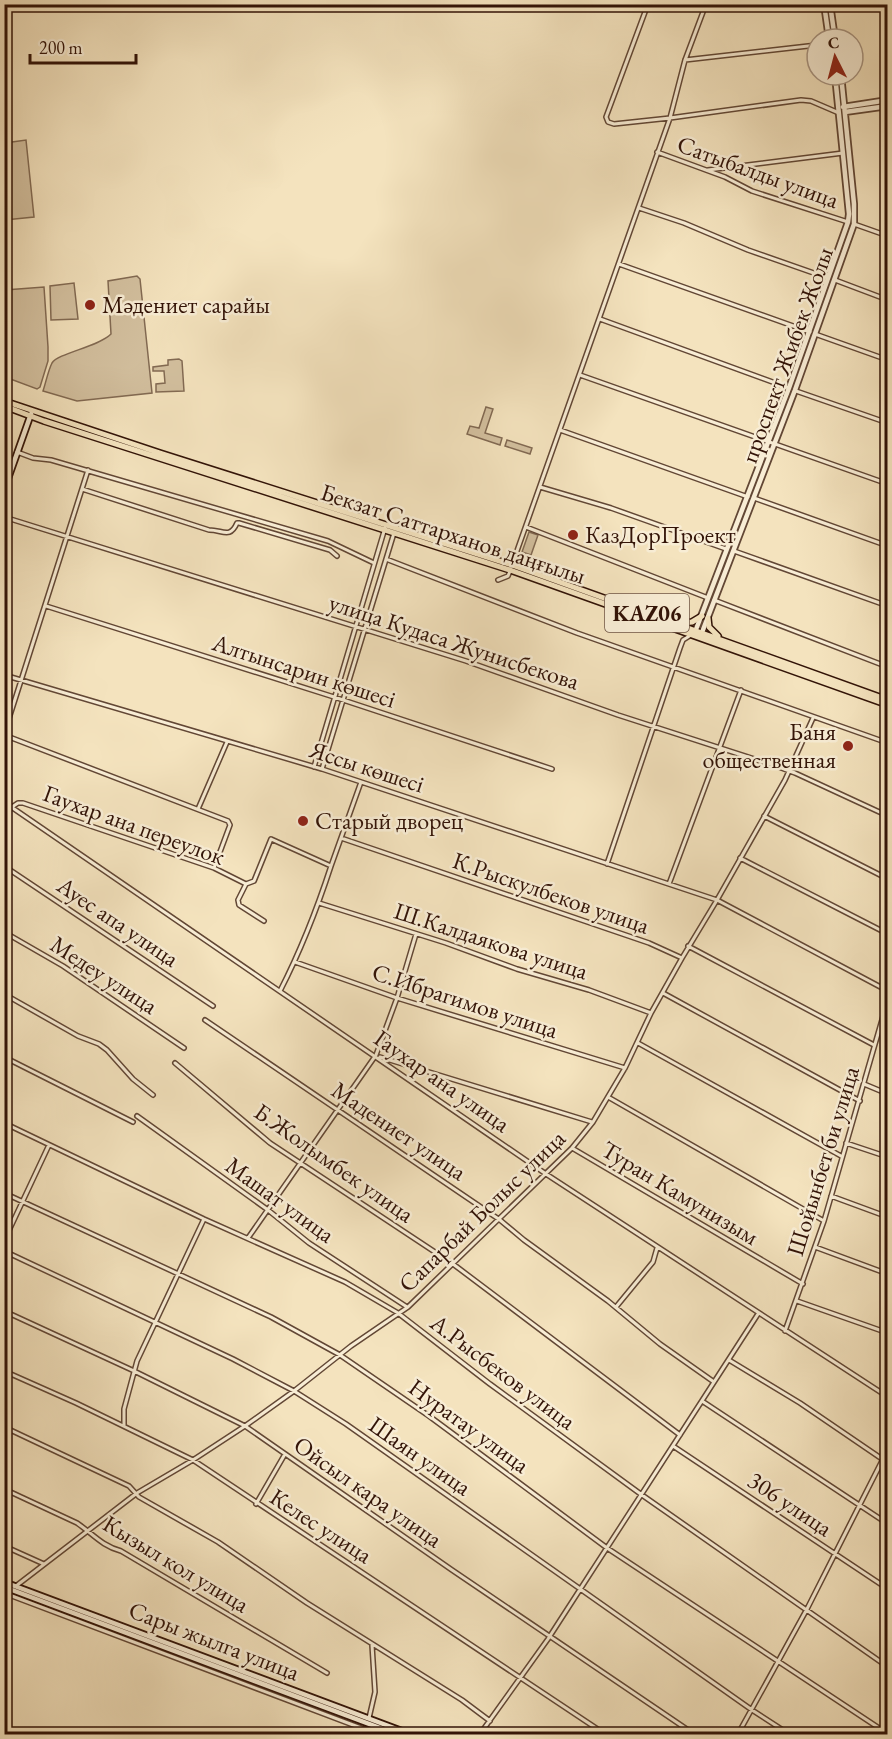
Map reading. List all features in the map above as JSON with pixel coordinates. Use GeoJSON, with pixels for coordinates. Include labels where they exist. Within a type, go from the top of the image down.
{"type":"FeatureCollection","features":[{"type":"Feature","properties":{"kind":"main road","name":"Бекзат Саттарханов даңғылы"},"geometry":{"type":"LineString","coordinates":[[4,401],[31,414]]}},
{"type":"Feature","properties":{"kind":"main road","name":"Бекзат Саттарханов даңғылы"},"geometry":{"type":"LineString","coordinates":[[4,406],[511,567],[675,623],[696,634],[724,640],[730,645],[888,705]]}},
{"type":"Feature","properties":{"kind":"main road","name":"Бекзат Саттарханов даңғылы"},"geometry":{"type":"LineString","coordinates":[[511,567],[696,634],[888,699]]}},
{"type":"Feature","properties":{"kind":"main road"},"geometry":{"type":"LineString","coordinates":[[675,623],[692,622],[705,617],[710,630],[724,640]]}},
{"type":"Feature","properties":{"kind":"street"},"geometry":{"type":"LineString","coordinates":[[648,4],[606,117],[609,123],[801,100],[842,110],[888,106]]}},
{"type":"Feature","properties":{"kind":"street"},"geometry":{"type":"LineString","coordinates":[[498,580],[508,576],[526,527],[639,208],[670,117],[685,60],[706,4]]}},
{"type":"Feature","properties":{"kind":"street"},"geometry":{"type":"LineString","coordinates":[[824,4],[827,27]]}},
{"type":"Feature","properties":{"kind":"street"},"geometry":{"type":"LineString","coordinates":[[830,4],[834,27]]}},
{"type":"Feature","properties":{"kind":"street"},"geometry":{"type":"LineString","coordinates":[[685,60],[805,46]]}},
{"type":"Feature","properties":{"kind":"street","name":"проспект Жибек Жолы"},"geometry":{"type":"LineString","coordinates":[[696,634],[714,600],[851,223],[854,204],[837,87]]}},
{"type":"Feature","properties":{"kind":"street","name":"проспект Жибек Жолы"},"geometry":{"type":"LineString","coordinates":[[841,87],[843,153],[851,223]]}},
{"type":"Feature","properties":{"kind":"street"},"geometry":{"type":"LineString","coordinates":[[842,110],[888,100]]}},
{"type":"Feature","properties":{"kind":"street","name":"Сатыбалды улица"},"geometry":{"type":"LineString","coordinates":[[657,152],[724,177],[752,191],[888,236]]}},
{"type":"Feature","properties":{"kind":"street"},"geometry":{"type":"LineString","coordinates":[[706,170],[843,153]]}},
{"type":"Feature","properties":{"kind":"street"},"geometry":{"type":"LineString","coordinates":[[639,208],[888,300]]}},
{"type":"Feature","properties":{"kind":"street"},"geometry":{"type":"LineString","coordinates":[[619,264],[888,360]]}},
{"type":"Feature","properties":{"kind":"street"},"geometry":{"type":"LineString","coordinates":[[600,319],[888,423]]}},
{"type":"Feature","properties":{"kind":"street"},"geometry":{"type":"LineString","coordinates":[[580,375],[888,484]]}},
{"type":"Feature","properties":{"kind":"street"},"geometry":{"type":"LineString","coordinates":[[4,490],[31,414]]}},
{"type":"Feature","properties":{"kind":"street"},"geometry":{"type":"LineString","coordinates":[[560,430],[888,546]]}},
{"type":"Feature","properties":{"kind":"street"},"geometry":{"type":"LineString","coordinates":[[17,452],[33,458],[51,460],[88,470],[328,541],[374,563]]}},
{"type":"Feature","properties":{"kind":"street"},"geometry":{"type":"LineString","coordinates":[[88,470],[4,735],[230,822],[214,868]]}},
{"type":"Feature","properties":{"kind":"street"},"geometry":{"type":"LineString","coordinates":[[540,486],[611,508],[888,606]]}},
{"type":"Feature","properties":{"kind":"street"},"geometry":{"type":"LineString","coordinates":[[82,489],[209,530],[230,532],[239,522],[330,550],[338,556]]}},
{"type":"Feature","properties":{"kind":"street","name":"улица Кудаса Жунисбекова"},"geometry":{"type":"LineString","coordinates":[[4,517],[466,661],[789,771],[888,816]]}},
{"type":"Feature","properties":{"kind":"street"},"geometry":{"type":"LineString","coordinates":[[314,767],[385,526]]}},
{"type":"Feature","properties":{"kind":"street"},"geometry":{"type":"LineString","coordinates":[[526,527],[708,598]]}},
{"type":"Feature","properties":{"kind":"street"},"geometry":{"type":"LineString","coordinates":[[321,769],[395,530]]}},
{"type":"Feature","properties":{"kind":"street","name":"проспект Жибек Жолы"},"geometry":{"type":"LineString","coordinates":[[705,617],[708,598],[731,550]]}},
{"type":"Feature","properties":{"kind":"street"},"geometry":{"type":"LineString","coordinates":[[386,559],[577,633],[888,743]]}},
{"type":"Feature","properties":{"kind":"street"},"geometry":{"type":"LineString","coordinates":[[714,600],[888,667]]}},
{"type":"Feature","properties":{"kind":"street","name":"Алтынсарин көшесі"},"geometry":{"type":"LineString","coordinates":[[46,606],[552,769]]}},
{"type":"Feature","properties":{"kind":"street"},"geometry":{"type":"LineString","coordinates":[[607,864],[683,640],[696,634]]}},
{"type":"Feature","properties":{"kind":"street","name":"Яссы көшесі"},"geometry":{"type":"LineString","coordinates":[[4,675],[321,769],[717,900],[888,991]]}},
{"type":"Feature","properties":{"kind":"street"},"geometry":{"type":"LineString","coordinates":[[669,884],[741,690]]}},
{"type":"Feature","properties":{"kind":"street","name":"Сапарбай Болыс улица"},"geometry":{"type":"LineString","coordinates":[[16,1586],[137,1493],[244,1426],[294,1391],[340,1354],[408,1307],[572,1148],[593,1122],[625,1068],[651,1013],[789,771],[813,718]]}},
{"type":"Feature","properties":{"kind":"street"},"geometry":{"type":"LineString","coordinates":[[198,809],[227,742]]}},
{"type":"Feature","properties":{"kind":"street"},"geometry":{"type":"LineString","coordinates":[[280,991],[295,962],[319,903],[361,782]]}},
{"type":"Feature","properties":{"kind":"street","name":"Гаухар ана улица"},"geometry":{"type":"LineString","coordinates":[[4,802],[546,1173],[758,1314],[888,1396]]}},
{"type":"Feature","properties":{"kind":"street","name":"Гаухар ана переулок"},"geometry":{"type":"LineString","coordinates":[[12,807],[23,802],[214,868],[246,884],[254,882],[269,841],[274,839],[332,866]]}},
{"type":"Feature","properties":{"kind":"street"},"geometry":{"type":"LineString","coordinates":[[764,816],[888,879]]}},
{"type":"Feature","properties":{"kind":"street","name":"К.Рыскулбеков улица"},"geometry":{"type":"LineString","coordinates":[[341,838],[649,943],[682,958]]}},
{"type":"Feature","properties":{"kind":"street"},"geometry":{"type":"LineString","coordinates":[[740,858],[888,934]]}},
{"type":"Feature","properties":{"kind":"street","name":"Ауес апа улица"},"geometry":{"type":"LineString","coordinates":[[4,866],[213,1006]]}},
{"type":"Feature","properties":{"kind":"street","name":"Гаухар ана переулок"},"geometry":{"type":"LineString","coordinates":[[246,884],[238,900],[239,905],[264,921]]}},
{"type":"Feature","properties":{"kind":"street","name":"Ш.Калдаякова улица"},"geometry":{"type":"LineString","coordinates":[[319,903],[517,969],[589,990],[651,1013]]}},
{"type":"Feature","properties":{"kind":"street","name":"Медеу улица"},"geometry":{"type":"LineString","coordinates":[[4,932],[72,972],[184,1048]]}},
{"type":"Feature","properties":{"kind":"street"},"geometry":{"type":"LineString","coordinates":[[248,1238],[376,1055],[397,998],[416,934]]}},
{"type":"Feature","properties":{"kind":"street"},"geometry":{"type":"LineString","coordinates":[[688,946],[874,1046]]}},
{"type":"Feature","properties":{"kind":"street","name":"С.Ибрагимов улица"},"geometry":{"type":"LineString","coordinates":[[295,962],[397,998],[625,1068]]}},
{"type":"Feature","properties":{"kind":"street"},"geometry":{"type":"LineString","coordinates":[[663,993],[860,1101]]}},
{"type":"Feature","properties":{"kind":"street"},"geometry":{"type":"LineString","coordinates":[[4,994],[78,1036],[99,1044],[133,1079],[153,1095]]}},
{"type":"Feature","properties":{"kind":"street","name":"Шойынбет би улица"},"geometry":{"type":"LineString","coordinates":[[785,1331],[824,1221],[888,999]]}},
{"type":"Feature","properties":{"kind":"street","name":"Мадениет улица"},"geometry":{"type":"LineString","coordinates":[[205,1020],[500,1220],[616,1307],[660,1344],[714,1382]]}},
{"type":"Feature","properties":{"kind":"street"},"geometry":{"type":"LineString","coordinates":[[638,1043],[842,1156]]}},
{"type":"Feature","properties":{"kind":"street","name":"Туран Камунизым"},"geometry":{"type":"LineString","coordinates":[[376,1055],[593,1122]]}},
{"type":"Feature","properties":{"kind":"street"},"geometry":{"type":"LineString","coordinates":[[4,1057],[132,1122]]}},
{"type":"Feature","properties":{"kind":"street","name":"Б.Жолымбек улица"},"geometry":{"type":"LineString","coordinates":[[175,1063],[270,1143],[453,1264],[680,1435]]}},
{"type":"Feature","properties":{"kind":"street"},"geometry":{"type":"LineString","coordinates":[[864,1084],[888,1094]]}},
{"type":"Feature","properties":{"kind":"street"},"geometry":{"type":"LineString","coordinates":[[608,1096],[824,1221]]}},
{"type":"Feature","properties":{"kind":"street","name":"Машат улица"},"geometry":{"type":"LineString","coordinates":[[137,1116],[268,1210],[309,1243],[408,1307]]}},
{"type":"Feature","properties":{"kind":"street","name":"А.Рысбеков улица"},"geometry":{"type":"LineString","coordinates":[[4,1123],[204,1219],[345,1282],[398,1313],[490,1384],[642,1495],[888,1666]]}},
{"type":"Feature","properties":{"kind":"street"},"geometry":{"type":"LineString","coordinates":[[846,1143],[888,1157]]}},
{"type":"Feature","properties":{"kind":"street"},"geometry":{"type":"LineString","coordinates":[[4,1241],[49,1145]]}},
{"type":"Feature","properties":{"kind":"street","name":"Туран Камунизым"},"geometry":{"type":"LineString","coordinates":[[572,1148],[803,1284]]}},
{"type":"Feature","properties":{"kind":"street","name":"Нуратау улица"},"geometry":{"type":"LineString","coordinates":[[4,1193],[271,1317],[340,1354],[429,1416],[607,1548],[888,1734]]}},
{"type":"Feature","properties":{"kind":"street"},"geometry":{"type":"LineString","coordinates":[[831,1196],[888,1217]]}},
{"type":"Feature","properties":{"kind":"street"},"geometry":{"type":"LineString","coordinates":[[124,1426],[124,1409],[134,1371],[176,1274],[204,1219]]}},
{"type":"Feature","properties":{"kind":"street"},"geometry":{"type":"LineString","coordinates":[[616,1307],[653,1262],[657,1247]]}},
{"type":"Feature","properties":{"kind":"street"},"geometry":{"type":"LineString","coordinates":[[815,1247],[888,1274]]}},
{"type":"Feature","properties":{"kind":"street","name":"Шаян улица"},"geometry":{"type":"LineString","coordinates":[[4,1251],[232,1359],[294,1391],[346,1424],[580,1590],[789,1734]]}},
{"type":"Feature","properties":{"kind":"street"},"geometry":{"type":"LineString","coordinates":[[797,1301],[888,1333]]}},
{"type":"Feature","properties":{"kind":"street","name":"Ойсыл кара улица"},"geometry":{"type":"LineString","coordinates":[[4,1311],[134,1371],[244,1426],[694,1734]]}},
{"type":"Feature","properties":{"kind":"street"},"geometry":{"type":"LineString","coordinates":[[480,1734],[580,1590],[758,1314]]}},
{"type":"Feature","properties":{"kind":"street"},"geometry":{"type":"LineString","coordinates":[[729,1360],[800,1403],[888,1462]]}},
{"type":"Feature","properties":{"kind":"street","name":"Келес улица"},"geometry":{"type":"LineString","coordinates":[[4,1371],[193,1460],[605,1734]]}},
{"type":"Feature","properties":{"kind":"street"},"geometry":{"type":"LineString","coordinates":[[702,1401],[888,1524]]}},
{"type":"Feature","properties":{"kind":"street"},"geometry":{"type":"LineString","coordinates":[[4,1427],[129,1486],[139,1497],[218,1542],[307,1603],[462,1700],[490,1721]]}},
{"type":"Feature","properties":{"kind":"street","name":"306 улица"},"geometry":{"type":"LineString","coordinates":[[674,1446],[888,1589]]}},
{"type":"Feature","properties":{"kind":"street"},"geometry":{"type":"LineString","coordinates":[[738,1734],[807,1609],[888,1449]]}},
{"type":"Feature","properties":{"kind":"street"},"geometry":{"type":"LineString","coordinates":[[256,1504],[285,1454]]}},
{"type":"Feature","properties":{"kind":"street","name":"Кызыл кол улица"},"geometry":{"type":"LineString","coordinates":[[4,1489],[77,1523],[88,1530],[91,1536],[110,1548],[121,1551],[327,1673]]}},
{"type":"Feature","properties":{"kind":"street"},"geometry":{"type":"LineString","coordinates":[[4,1546],[44,1564]]}},
{"type":"Feature","properties":{"kind":"street","name":"Сары жылга улица"},"geometry":{"type":"LineString","coordinates":[[4,1582],[410,1734]]}},
{"type":"Feature","properties":{"kind":"street","name":"Сары жылга улица"},"geometry":{"type":"LineString","coordinates":[[4,1587],[396,1734]]}},
{"type":"Feature","properties":{"kind":"street"},"geometry":{"type":"LineString","coordinates":[[4,1593],[377,1734]]}},
{"type":"Feature","properties":{"kind":"street"},"geometry":{"type":"LineString","coordinates":[[368,1720],[375,1692],[372,1645]]}},
{"type":"Feature","properties":{"kind":"shaded area"},"geometry":{"type":"Polygon","coordinates":[[[26,140],[34,217],[5,220],[5,143],[26,140]]]}},
{"type":"Feature","properties":{"kind":"shaded area"},"geometry":{"type":"Polygon","coordinates":[[[137,276],[140,279],[152,393],[77,401],[43,391],[52,363],[56,359],[97,343],[111,334],[108,281],[137,276]]]}},
{"type":"Feature","properties":{"kind":"shaded area"},"geometry":{"type":"Polygon","coordinates":[[[74,283],[78,319],[51,320],[50,286],[74,283]]]}},
{"type":"Feature","properties":{"kind":"shaded area"},"geometry":{"type":"Polygon","coordinates":[[[44,287],[48,361],[40,387],[37,389],[5,377],[5,290],[44,287]]]}},
{"type":"Feature","properties":{"kind":"shaded area"},"geometry":{"type":"Polygon","coordinates":[[[168,360],[182,361],[184,391],[156,392],[156,384],[165,383],[164,371],[153,371],[153,367],[168,365],[168,360]]]}},
{"type":"Feature","properties":{"kind":"shaded area"},"geometry":{"type":"Polygon","coordinates":[[[486,407],[493,409],[485,433],[502,438],[500,445],[467,434],[470,426],[479,428],[486,407]]]}},
{"type":"Feature","properties":{"kind":"shaded area"},"geometry":{"type":"Polygon","coordinates":[[[507,440],[532,448],[530,454],[505,446],[507,440]]]}},
{"type":"Feature","properties":{"kind":"shaded area"},"geometry":{"type":"Polygon","coordinates":[[[529,532],[538,535],[531,555],[522,552],[529,532]]]}},
{"type":"Feature","properties":{"kind":"place","name":"Мәдениет сарайы"},"geometry":{"type":"Point","coordinates":[90,305]}},
{"type":"Feature","properties":{"kind":"place","name":"КазДорПроект"},"geometry":{"type":"Point","coordinates":[573,535]}},
{"type":"Feature","properties":{"kind":"place","name":"Баня общественная"},"geometry":{"type":"Point","coordinates":[848,746]}},
{"type":"Feature","properties":{"kind":"place","name":"Старый дворец"},"geometry":{"type":"Point","coordinates":[303,821]}}]}
